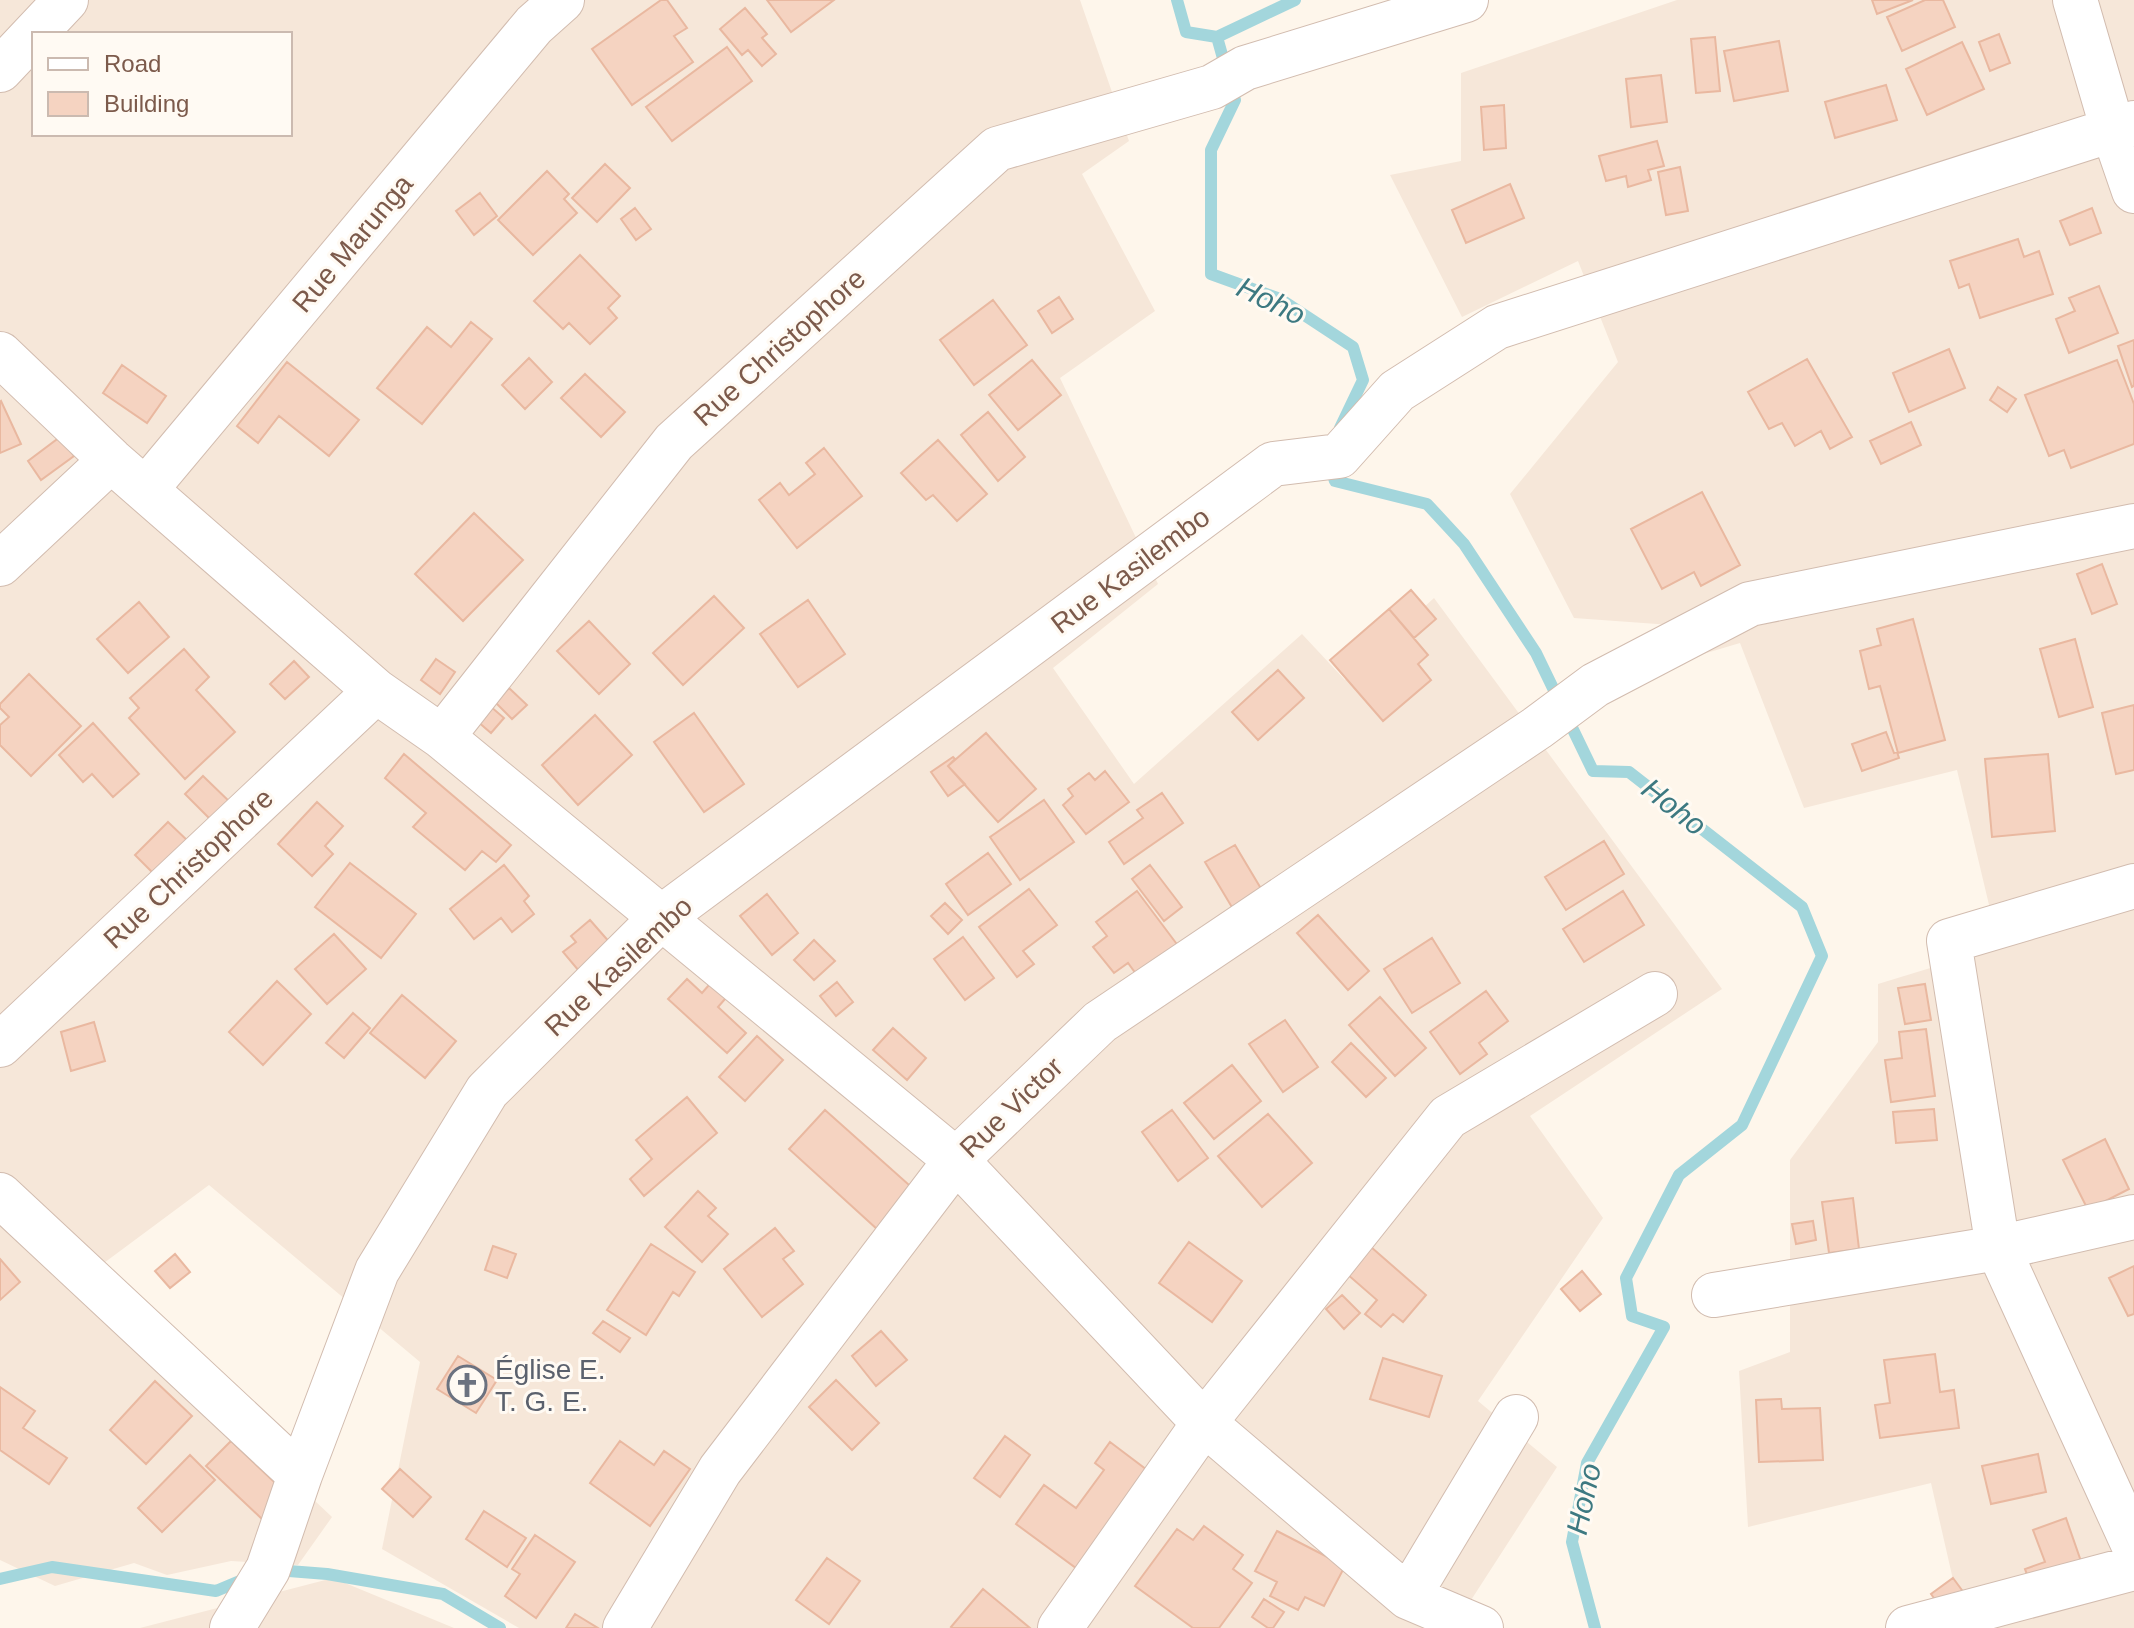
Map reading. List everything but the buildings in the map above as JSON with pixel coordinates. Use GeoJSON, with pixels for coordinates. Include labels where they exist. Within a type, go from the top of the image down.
{"type":"FeatureCollection","features":[{"type":"Feature","properties":{"kind":"street"},"geometry":{"type":"LineString","coordinates":[[36,32],[66,0]]}},
{"type":"Feature","properties":{"kind":"street","name":"Rue Christophore"},"geometry":{"type":"LineString","coordinates":[[442,737],[674,442],[997,149],[1229,78],[1466,0]]}},
{"type":"Feature","properties":{"kind":"street"},"geometry":{"type":"LineString","coordinates":[[2075,0],[2124,127],[2134,191]]}},
{"type":"Feature","properties":{"kind":"street","name":"Rue Marunga"},"geometry":{"type":"LineString","coordinates":[[146,489],[535,8]]}},
{"type":"Feature","properties":{"kind":"street"},"geometry":{"type":"LineString","coordinates":[[0,70],[32,36]]}},
{"type":"Feature","properties":{"kind":"street","name":"Rue Kasilembo"},"geometry":{"type":"LineString","coordinates":[[232,1628],[268,1569],[377,1271],[487,1091],[662,917],[1273,464],[1339,456],[1397,391],[1497,327],[2124,127]]}},
{"type":"Feature","properties":{"kind":"street"},"geometry":{"type":"LineString","coordinates":[[0,354],[111,460],[376,691],[442,737],[956,1160],[1204,1423],[1408,1597],[1471,1626]]}},
{"type":"Feature","properties":{"kind":"street"},"geometry":{"type":"LineString","coordinates":[[0,564],[111,460]]}},
{"type":"Feature","properties":{"kind":"street","name":"Rue Victor"},"geometry":{"type":"LineString","coordinates":[[625,1628],[720,1470],[956,1160],[1100,1022],[1537,728],[1595,685],[1750,604],[2134,526]]}},
{"type":"Feature","properties":{"kind":"street","name":"Rue Christophore"},"geometry":{"type":"LineString","coordinates":[[0,1045],[376,691]]}},
{"type":"Feature","properties":{"kind":"street"},"geometry":{"type":"LineString","coordinates":[[2134,886],[1949,941],[1998,1248],[2134,1546]]}},
{"type":"Feature","properties":{"kind":"street"},"geometry":{"type":"LineString","coordinates":[[1060,1628],[1204,1423],[1448,1117],[1655,994]]}},
{"type":"Feature","properties":{"kind":"street"},"geometry":{"type":"LineString","coordinates":[[0,1195],[300,1475]]}},
{"type":"Feature","properties":{"kind":"street"},"geometry":{"type":"LineString","coordinates":[[1714,1295],[1998,1248],[2134,1217]]}},
{"type":"Feature","properties":{"kind":"street"},"geometry":{"type":"LineString","coordinates":[[1408,1597],[1516,1417]]}},
{"type":"Feature","properties":{"kind":"street"},"geometry":{"type":"LineString","coordinates":[[1908,1628],[2134,1568]]}},
{"type":"Feature","properties":{"kind":"shaded area"},"geometry":{"type":"Polygon","coordinates":[[[0,0],[1080,0],[1129,141],[1082,174],[1155,311],[1060,378],[1158,584],[1053,668],[1134,784],[1302,634],[1345,680],[1434,598],[1722,989],[1530,1116],[1603,1218],[1478,1401],[1557,1467],[1453,1628],[519,1628],[382,1549],[420,1362],[209,1185],[81,1280],[332,1517],[298,1565],[231,1561],[167,1575],[134,1563],[55,1586],[0,1560],[0,0]]]}},
{"type":"Feature","properties":{"kind":"shaded area"},"geometry":{"type":"Polygon","coordinates":[[[1677,0],[2134,0],[2134,1628],[1964,1628],[1931,1483],[1748,1527],[1739,1371],[1790,1352],[1790,1160],[1878,1042],[1878,984],[1999,947],[1957,770],[1804,808],[1740,643],[1703,654],[1671,625],[1574,618],[1510,494],[1618,362],[1578,261],[1462,317],[1390,175],[1461,161],[1461,73],[1677,0]]]}},
{"type":"Feature","properties":{"kind":"shaded area"},"geometry":{"type":"Polygon","coordinates":[[[333,1578],[454,1628],[140,1628],[333,1578]]]}},
{"type":"Feature","properties":{"kind":"waterway"},"geometry":{"type":"LineString","coordinates":[[1177,0],[1186,32],[1217,37]]}},
{"type":"Feature","properties":{"kind":"waterway","name":"Hoho"},"geometry":{"type":"LineString","coordinates":[[1217,37],[1295,0]]}},
{"type":"Feature","properties":{"kind":"waterway","name":"Hoho"},"geometry":{"type":"LineString","coordinates":[[1217,37],[1226,69]]}},
{"type":"Feature","properties":{"kind":"waterway","name":"Hoho"},"geometry":{"type":"LineString","coordinates":[[1231,87],[1235,100],[1211,150],[1211,274],[1280,299],[1353,347],[1363,380],[1340,428]]}},
{"type":"Feature","properties":{"kind":"waterway","name":"Hoho"},"geometry":{"type":"LineString","coordinates":[[1329,463],[1335,481],[1427,504],[1464,544],[1536,653],[1593,771],[1629,772],[1802,907],[1822,956],[1742,1125],[1679,1175],[1626,1278],[1632,1316],[1664,1327],[1587,1463],[1572,1542],[1595,1628]]}},
{"type":"Feature","properties":{"kind":"waterway"},"geometry":{"type":"LineString","coordinates":[[0,1579],[52,1567],[216,1591],[247,1578]]}},
{"type":"Feature","properties":{"kind":"waterway"},"geometry":{"type":"LineString","coordinates":[[276,1570],[327,1574],[443,1594],[500,1628]]}},
{"type":"Feature","properties":{"kind":"place","name":"Église E. T. G. E."},"geometry":{"type":"Point","coordinates":[467,1385]}}]}
